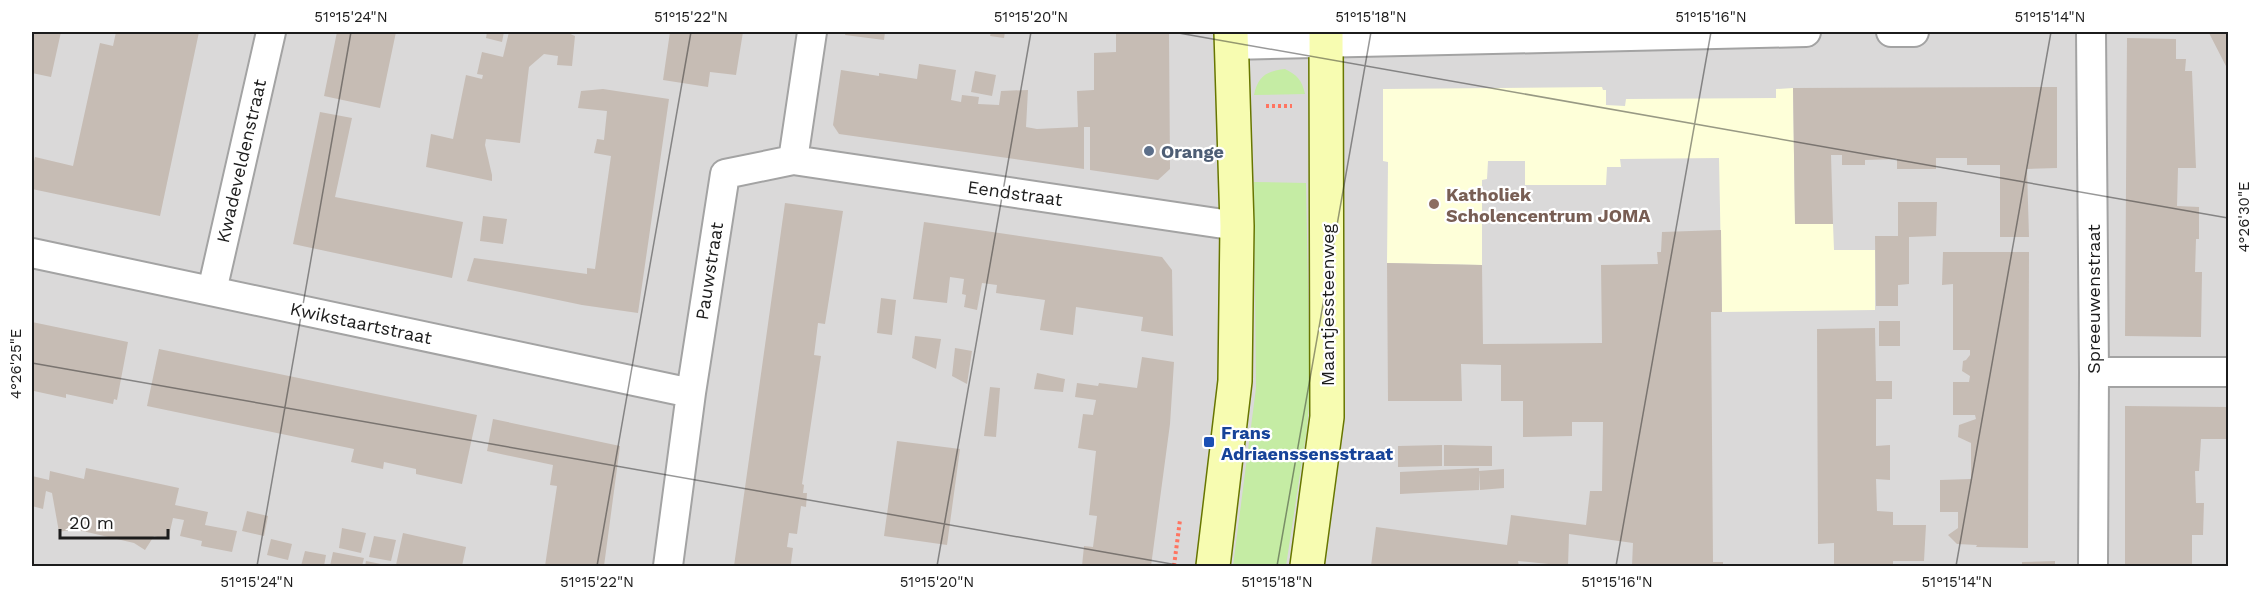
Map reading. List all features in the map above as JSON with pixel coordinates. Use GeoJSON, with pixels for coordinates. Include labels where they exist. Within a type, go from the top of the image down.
{"type":"FeatureCollection","features":[{"type":"Feature","properties":{"kind":"street","name":"Kwadeveldenstraat"},"geometry":{"type":"LineString","coordinates":[[212,291],[271,32]]}},
{"type":"Feature","properties":{"kind":"street"},"geometry":{"type":"LineString","coordinates":[[793,160],[812,32]]}},
{"type":"Feature","properties":{"kind":"street"},"geometry":{"type":"LineString","coordinates":[[1213,567],[1234,381],[1238,226],[1231,38],[1806,32]]}},
{"type":"Feature","properties":{"kind":"street"},"geometry":{"type":"LineString","coordinates":[[1891,32],[1914,32]]}},
{"type":"Feature","properties":{"kind":"street","name":"Spreeuwenstraat"},"geometry":{"type":"LineString","coordinates":[[2091,32],[2093,567]]}},
{"type":"Feature","properties":{"kind":"street","name":"Maantjessteenweg"},"geometry":{"type":"LineString","coordinates":[[1307,567],[1327,417],[1326,37]]}},
{"type":"Feature","properties":{"kind":"street","name":"Eendstraat"},"geometry":{"type":"LineString","coordinates":[[793,160],[1238,226]]}},
{"type":"Feature","properties":{"kind":"street","name":"Pauwstraat"},"geometry":{"type":"LineString","coordinates":[[668,567],[691,393],[725,174],[793,160]]}},
{"type":"Feature","properties":{"kind":"street","name":"Kwikstaartstraat"},"geometry":{"type":"LineString","coordinates":[[32,254],[691,393]]}},
{"type":"Feature","properties":{"kind":"street"},"geometry":{"type":"LineString","coordinates":[[2094,372],[2229,372]]}},
{"type":"Feature","properties":{"kind":"path"},"geometry":{"type":"LineString","coordinates":[[1174,567],[1180,520]]}},
{"type":"Feature","properties":{"kind":"shaded area"},"geometry":{"type":"Polygon","coordinates":[[[32,32],[2228,32],[2228,566],[32,566],[32,32]]]}},
{"type":"Feature","properties":{"kind":"shaded area","name":"Katholiek Scholencentrum JOMA"},"geometry":{"type":"Polygon","coordinates":[[[1602,87],[1606,90],[1606,105],[1625,106],[1626,99],[1776,98],[1776,89],[1793,88],[1795,223],[1833,224],[1834,250],[1875,250],[1875,310],[1722,312],[1719,158],[1620,159],[1621,167],[1607,167],[1606,185],[1525,185],[1525,161],[1488,161],[1487,179],[1482,180],[1482,265],[1387,263],[1388,162],[1383,161],[1383,89],[1602,87]]]}},
{"type":"Feature","properties":{"kind":"green space"},"geometry":{"type":"Polygon","coordinates":[[[1285,69],[1298,78],[1305,94],[1254,95],[1258,83],[1264,76],[1273,71],[1285,69]]]}},
{"type":"Feature","properties":{"kind":"green space"},"geometry":{"type":"Polygon","coordinates":[[[1254,182],[1306,183],[1310,393],[1307,428],[1286,566],[1233,566],[1256,388],[1254,182]]]}},
{"type":"Feature","properties":{"kind":"building"},"geometry":{"type":"Polygon","coordinates":[[[32,32],[61,32],[51,77],[32,73],[32,32]]]}},
{"type":"Feature","properties":{"kind":"building"},"geometry":{"type":"Polygon","coordinates":[[[116,32],[199,32],[160,216],[32,189],[35,157],[73,166],[100,43],[113,46],[116,32]]]}},
{"type":"Feature","properties":{"kind":"building"},"geometry":{"type":"Polygon","coordinates":[[[337,32],[396,32],[380,108],[324,96],[337,32]]]}},
{"type":"Feature","properties":{"kind":"building"},"geometry":{"type":"Polygon","coordinates":[[[487,32],[504,32],[502,42],[486,38],[487,32]]]}},
{"type":"Feature","properties":{"kind":"building"},"geometry":{"type":"Polygon","coordinates":[[[509,32],[566,32],[575,36],[572,66],[557,65],[558,56],[544,54],[529,67],[520,143],[486,139],[485,145],[492,181],[426,167],[431,134],[453,139],[466,75],[482,79],[483,75],[477,74],[482,52],[503,57],[509,32]]]}},
{"type":"Feature","properties":{"kind":"building"},"geometry":{"type":"Polygon","coordinates":[[[670,32],[743,32],[736,75],[710,72],[708,87],[663,80],[670,32]]]}},
{"type":"Feature","properties":{"kind":"building"},"geometry":{"type":"Polygon","coordinates":[[[846,32],[885,32],[884,40],[845,35],[846,32]]]}},
{"type":"Feature","properties":{"kind":"building"},"geometry":{"type":"Polygon","coordinates":[[[991,32],[1005,32],[1004,38],[990,36],[991,32]]]}},
{"type":"Feature","properties":{"kind":"building"},"geometry":{"type":"Polygon","coordinates":[[[1116,32],[1169,32],[1170,169],[1158,180],[1090,170],[1090,127],[1084,127],[1084,169],[839,134],[833,125],[841,70],[917,79],[919,64],[956,70],[951,100],[961,102],[962,95],[979,97],[978,104],[999,105],[1001,91],[1028,90],[1026,127],[1037,129],[1078,127],[1077,91],[1094,90],[1094,53],[1116,52],[1116,32]]]}},
{"type":"Feature","properties":{"kind":"building"},"geometry":{"type":"Polygon","coordinates":[[[2228,32],[2228,70],[2209,33],[2228,32]]]}},
{"type":"Feature","properties":{"kind":"building"},"geometry":{"type":"Polygon","coordinates":[[[2127,38],[2176,39],[2176,59],[2186,59],[2185,71],[2192,71],[2196,168],[2178,168],[2177,206],[2199,207],[2199,239],[2196,239],[2195,272],[2202,272],[2201,337],[2125,336],[2127,38]]]}},
{"type":"Feature","properties":{"kind":"building"},"geometry":{"type":"Polygon","coordinates":[[[975,71],[996,75],[992,96],[971,92],[975,71]]]}},
{"type":"Feature","properties":{"kind":"building"},"geometry":{"type":"Polygon","coordinates":[[[2057,87],[2057,168],[2027,169],[2029,237],[2000,237],[2000,165],[1967,165],[1967,158],[1936,158],[1936,169],[1897,169],[1897,159],[1865,160],[1865,165],[1842,165],[1842,155],[1831,155],[1833,224],[1795,224],[1793,88],[2057,87]]]}},
{"type":"Feature","properties":{"kind":"building"},"geometry":{"type":"Polygon","coordinates":[[[603,89],[669,99],[638,313],[582,305],[467,281],[474,258],[587,274],[587,268],[595,269],[611,156],[594,153],[597,139],[604,140],[607,111],[578,108],[581,91],[603,89]]]}},
{"type":"Feature","properties":{"kind":"building"},"geometry":{"type":"Polygon","coordinates":[[[320,112],[352,118],[335,197],[463,222],[452,278],[293,244],[320,112]]]}},
{"type":"Feature","properties":{"kind":"building"},"geometry":{"type":"Polygon","coordinates":[[[1898,202],[1937,202],[1936,236],[1909,237],[1909,284],[1898,285],[1898,306],[1876,306],[1875,236],[1898,236],[1898,202]]]}},
{"type":"Feature","properties":{"kind":"building"},"geometry":{"type":"Polygon","coordinates":[[[785,203],[843,211],[825,324],[818,323],[814,355],[821,356],[802,484],[804,485],[803,493],[807,493],[806,507],[801,506],[797,534],[789,533],[787,547],[793,548],[792,566],[734,566],[785,203]]]}},
{"type":"Feature","properties":{"kind":"building"},"geometry":{"type":"Polygon","coordinates":[[[483,216],[507,219],[503,244],[480,241],[483,216]]]}},
{"type":"Feature","properties":{"kind":"building"},"geometry":{"type":"Polygon","coordinates":[[[924,222],[1162,257],[1172,270],[1173,336],[1141,331],[1143,317],[1076,307],[1073,335],[1040,330],[1045,300],[996,293],[997,285],[982,283],[977,310],[964,307],[966,295],[962,294],[964,279],[950,277],[947,303],[913,299],[924,222]]]}},
{"type":"Feature","properties":{"kind":"building"},"geometry":{"type":"Polygon","coordinates":[[[1721,230],[1722,312],[1711,312],[1713,562],[1723,562],[1723,566],[1632,566],[1633,543],[1569,534],[1568,566],[1518,561],[1519,566],[1371,566],[1376,527],[1507,545],[1511,515],[1586,525],[1590,491],[1602,491],[1603,422],[1572,422],[1572,436],[1523,437],[1523,401],[1501,401],[1501,365],[1461,364],[1462,401],[1388,401],[1387,263],[1482,265],[1483,344],[1602,343],[1601,265],[1658,264],[1657,252],[1661,252],[1662,232],[1721,230]]]}},
{"type":"Feature","properties":{"kind":"building"},"geometry":{"type":"Polygon","coordinates":[[[1943,252],[2029,252],[2028,548],[1976,547],[1977,545],[1957,544],[1948,535],[1958,528],[1958,512],[1940,512],[1940,480],[1971,479],[1971,443],[1958,437],[1959,425],[1976,419],[1975,415],[1953,415],[1953,382],[1969,382],[1970,376],[1962,371],[1963,361],[1970,355],[1970,350],[1953,350],[1953,284],[1942,285],[1943,252]]]}},
{"type":"Feature","properties":{"kind":"building"},"geometry":{"type":"Polygon","coordinates":[[[881,298],[896,300],[892,335],[877,333],[881,298]]]}},
{"type":"Feature","properties":{"kind":"building"},"geometry":{"type":"Polygon","coordinates":[[[1879,321],[1900,321],[1900,346],[1879,346],[1879,321]]]}},
{"type":"Feature","properties":{"kind":"building"},"geometry":{"type":"Polygon","coordinates":[[[32,322],[128,342],[117,400],[114,399],[113,404],[66,394],[66,398],[34,391],[32,394],[32,322]]]}},
{"type":"Feature","properties":{"kind":"building"},"geometry":{"type":"Polygon","coordinates":[[[1875,328],[1876,381],[1892,381],[1892,399],[1876,399],[1876,446],[1890,445],[1890,480],[1876,479],[1877,511],[1893,512],[1893,525],[1926,525],[1924,561],[1893,561],[1893,566],[1834,566],[1834,543],[1818,544],[1817,329],[1875,328]]]}},
{"type":"Feature","properties":{"kind":"building"},"geometry":{"type":"Polygon","coordinates":[[[915,336],[941,339],[936,369],[912,358],[915,336]]]}},
{"type":"Feature","properties":{"kind":"building"},"geometry":{"type":"Polygon","coordinates":[[[955,348],[972,351],[967,384],[952,376],[955,348]]]}},
{"type":"Feature","properties":{"kind":"building"},"geometry":{"type":"Polygon","coordinates":[[[159,349],[477,415],[462,484],[416,474],[416,469],[384,462],[383,469],[351,462],[354,449],[147,406],[159,349]]]}},
{"type":"Feature","properties":{"kind":"building"},"geometry":{"type":"Polygon","coordinates":[[[1142,357],[1174,362],[1170,424],[1151,566],[1082,566],[1084,546],[1093,547],[1097,516],[1089,515],[1096,451],[1078,448],[1083,414],[1093,415],[1096,400],[1075,397],[1077,383],[1098,386],[1099,383],[1137,388],[1142,357]]]}},
{"type":"Feature","properties":{"kind":"building"},"geometry":{"type":"Polygon","coordinates":[[[1037,373],[1065,379],[1063,392],[1034,389],[1037,373]]]}},
{"type":"Feature","properties":{"kind":"building"},"geometry":{"type":"Polygon","coordinates":[[[990,387],[1000,388],[996,437],[984,436],[990,387]]]}},
{"type":"Feature","properties":{"kind":"building"},"geometry":{"type":"Polygon","coordinates":[[[2125,406],[2228,407],[2228,439],[2201,439],[2199,471],[2195,471],[2196,503],[2204,503],[2203,535],[2192,535],[2192,566],[2125,566],[2125,406]]]}},
{"type":"Feature","properties":{"kind":"building"},"geometry":{"type":"Polygon","coordinates":[[[493,419],[620,446],[604,566],[545,566],[557,486],[550,485],[553,465],[487,451],[493,419]]]}},
{"type":"Feature","properties":{"kind":"building"},"geometry":{"type":"Polygon","coordinates":[[[897,441],[960,449],[947,545],[884,536],[897,441]]]}},
{"type":"Feature","properties":{"kind":"building"},"geometry":{"type":"Polygon","coordinates":[[[1442,445],[1442,466],[1398,467],[1398,446],[1442,445]]]}},
{"type":"Feature","properties":{"kind":"building"},"geometry":{"type":"Polygon","coordinates":[[[1444,445],[1492,446],[1492,466],[1444,466],[1444,445]]]}},
{"type":"Feature","properties":{"kind":"building"},"geometry":{"type":"Polygon","coordinates":[[[86,468],[179,488],[175,505],[208,512],[205,525],[237,531],[232,552],[201,546],[202,541],[180,536],[184,520],[173,518],[168,540],[154,536],[145,550],[134,543],[74,529],[59,532],[52,493],[46,491],[43,509],[32,506],[32,476],[49,480],[50,471],[84,479],[86,468]]]}},
{"type":"Feature","properties":{"kind":"building"},"geometry":{"type":"Polygon","coordinates":[[[1479,468],[1479,490],[1400,494],[1400,472],[1479,468]]]}},
{"type":"Feature","properties":{"kind":"building"},"geometry":{"type":"Polygon","coordinates":[[[1504,469],[1504,488],[1480,490],[1479,471],[1504,469]]]}},
{"type":"Feature","properties":{"kind":"building"},"geometry":{"type":"Polygon","coordinates":[[[247,511],[268,516],[264,536],[242,531],[247,511]]]}},
{"type":"Feature","properties":{"kind":"building"},"geometry":{"type":"Polygon","coordinates":[[[342,528],[366,533],[361,553],[339,548],[342,528]]]}},
{"type":"Feature","properties":{"kind":"building"},"geometry":{"type":"Polygon","coordinates":[[[403,533],[466,547],[462,566],[396,565],[403,533]]]}},
{"type":"Feature","properties":{"kind":"building"},"geometry":{"type":"Polygon","coordinates":[[[374,536],[396,540],[391,561],[369,557],[374,536]]]}},
{"type":"Feature","properties":{"kind":"building"},"geometry":{"type":"Polygon","coordinates":[[[271,539],[292,544],[288,560],[267,555],[271,539]]]}},
{"type":"Feature","properties":{"kind":"building"},"geometry":{"type":"Polygon","coordinates":[[[305,551],[326,555],[324,566],[301,566],[305,551]]]}},
{"type":"Feature","properties":{"kind":"building"},"geometry":{"type":"Polygon","coordinates":[[[333,552],[364,558],[362,566],[330,566],[333,552]]]}},
{"type":"Feature","properties":{"kind":"building"},"geometry":{"type":"Polygon","coordinates":[[[366,561],[386,565],[365,566],[366,561]]]}},
{"type":"Feature","properties":{"kind":"building"},"geometry":{"type":"Polygon","coordinates":[[[2055,561],[2055,566],[2022,566],[2022,562],[2055,561]]]}},
{"type":"Feature","properties":{"kind":"place","name":"Orange"},"geometry":{"type":"Point","coordinates":[1149,151]}},
{"type":"Feature","properties":{"kind":"place","name":"Katholiek Scholencentrum JOMA"},"geometry":{"type":"Point","coordinates":[1434,204]}},
{"type":"Feature","properties":{"kind":"place","name":"Frans Adriaenssensstraat"},"geometry":{"type":"Point","coordinates":[1209,442]}}]}
